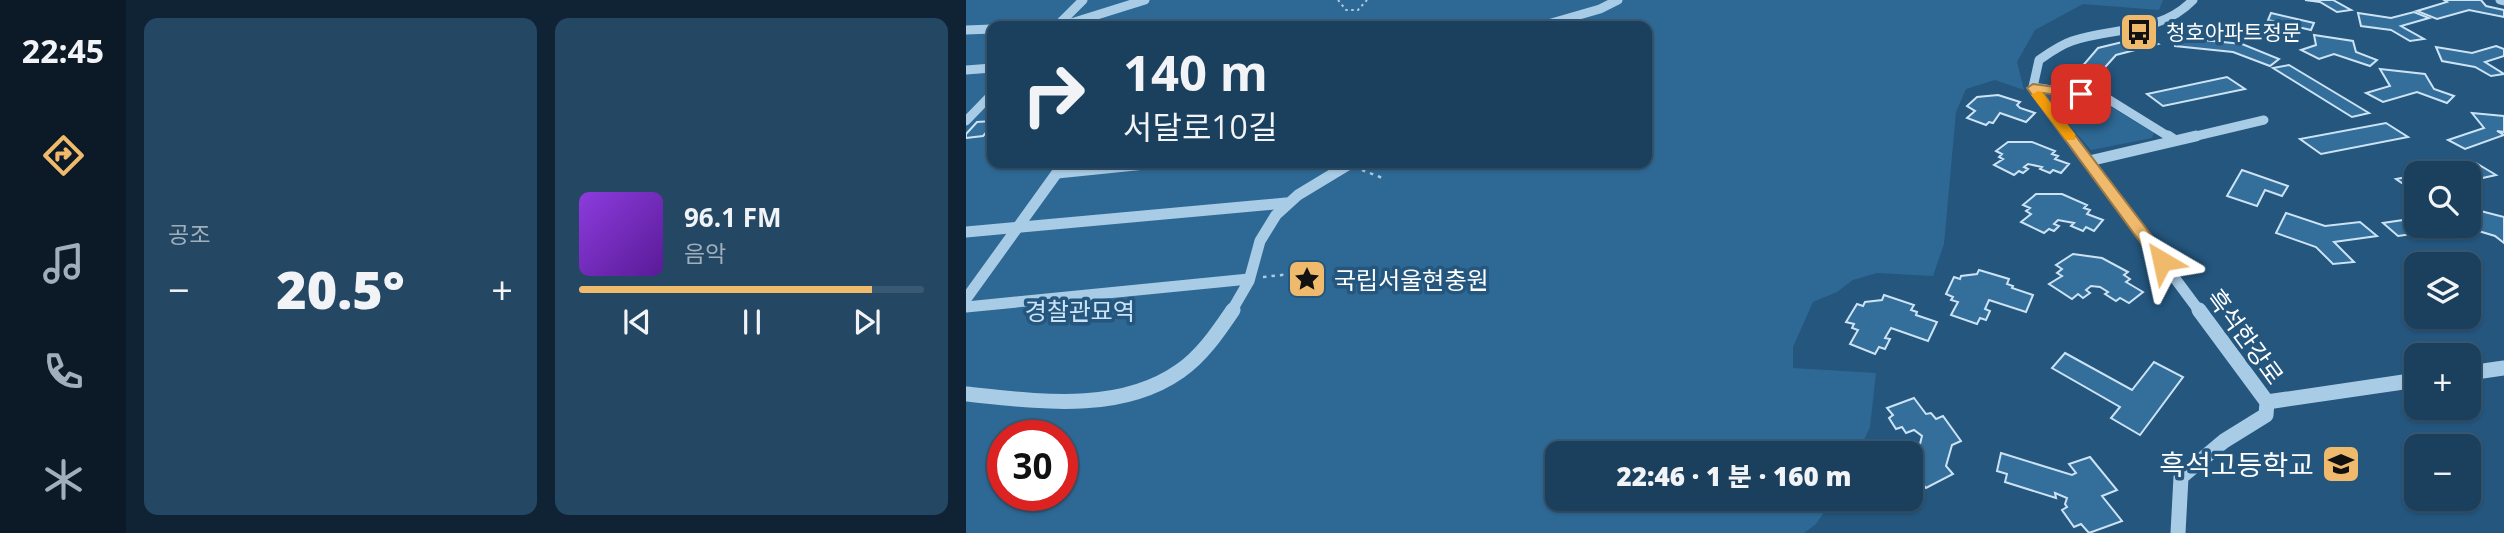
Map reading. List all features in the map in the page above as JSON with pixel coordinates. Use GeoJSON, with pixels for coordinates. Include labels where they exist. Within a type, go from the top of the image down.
{"type":"FeatureCollection","features":[{"type":"Feature","properties":{"kind":"street"},"geometry":{"type":"LineString","coordinates":[[1080,21],[1145,0]]}},
{"type":"Feature","properties":{"kind":"street"},"geometry":{"type":"LineString","coordinates":[[2174,140],[2108,99],[2033,89],[2039,60],[2053,50],[2073,41],[2162,21],[2187,10],[2193,0]]}},
{"type":"Feature","properties":{"kind":"street"},"geometry":{"type":"LineString","coordinates":[[966,30],[987,29]]}},
{"type":"Feature","properties":{"kind":"street"},"geometry":{"type":"LineString","coordinates":[[966,70],[987,68]]}},
{"type":"Feature","properties":{"kind":"street","name":"흑석한강로"},"geometry":{"type":"LineString","coordinates":[[2033,89],[2089,161],[2267,409],[2181,477],[2178,533]]}},
{"type":"Feature","properties":{"kind":"street"},"geometry":{"type":"LineString","coordinates":[[968,118],[987,99]]}},
{"type":"Feature","properties":{"kind":"street"},"geometry":{"type":"LineString","coordinates":[[2089,161],[2264,120]]}},
{"type":"Feature","properties":{"kind":"street"},"geometry":{"type":"LineString","coordinates":[[966,299],[1061,168]]}},
{"type":"Feature","properties":{"kind":"street"},"geometry":{"type":"LineString","coordinates":[[966,394],[1073,400],[1133,393],[1179,371],[1201,350],[1232,310],[1250,279],[1260,241],[1271,220],[1286,203],[1343,168]]}},
{"type":"Feature","properties":{"kind":"street"},"geometry":{"type":"LineString","coordinates":[[966,232],[1286,203]]}},
{"type":"Feature","properties":{"kind":"street"},"geometry":{"type":"LineString","coordinates":[[966,307],[1250,279]]}},
{"type":"Feature","properties":{"kind":"street"},"geometry":{"type":"LineString","coordinates":[[2481,371],[2504,368]]}},
{"type":"Feature","properties":{"kind":"street"},"geometry":{"type":"LineString","coordinates":[[2267,409],[2404,383]]}},
{"type":"Feature","properties":{"kind":"lane"},"geometry":{"type":"LineString","coordinates":[[1062,21],[1083,0]]}},
{"type":"Feature","properties":{"kind":"lane"},"geometry":{"type":"LineString","coordinates":[[1560,21],[1583,15],[1618,0]]}},
{"type":"Feature","properties":{"kind":"path"},"geometry":{"type":"LineString","coordinates":[[1338,0],[1346,10],[1358,10],[1367,0]]}},
{"type":"Feature","properties":{"kind":"path"},"geometry":{"type":"LineString","coordinates":[[1359,168],[1385,179]]}},
{"type":"Feature","properties":{"kind":"path"},"geometry":{"type":"LineString","coordinates":[[1250,279],[1301,273]]}},
{"type":"Feature","properties":{"kind":"green space","name":"국립서울현충원"},"geometry":{"type":"Polygon","coordinates":[[[966,0],[2163,0],[2159,10],[2083,4],[2035,30],[2017,62],[2024,90],[1995,80],[1966,89],[1956,112],[1944,244],[1933,276],[1877,273],[1853,280],[1837,292],[1813,302],[1793,347],[1793,368],[1876,373],[1870,427],[1864,441],[1545,441],[1545,511],[1825,511],[1816,524],[1804,533],[966,533],[966,0]]]}},
{"type":"Feature","properties":{"kind":"green space"},"geometry":{"type":"Polygon","coordinates":[[[2040,92],[2103,102],[2154,133],[2152,138],[2091,150],[2040,92]]]}},
{"type":"Feature","properties":{"kind":"building"},"geometry":{"type":"Polygon","coordinates":[[[2305,0],[2333,0],[2351,10],[2337,12],[2320,2],[2305,0]]]}},
{"type":"Feature","properties":{"kind":"building"},"geometry":{"type":"Polygon","coordinates":[[[2444,0],[2481,0],[2486,6],[2504,10],[2504,17],[2469,10],[2437,19],[2417,11],[2447,2],[2444,0]]]}},
{"type":"Feature","properties":{"kind":"building"},"geometry":{"type":"Polygon","coordinates":[[[2414,12],[2429,18],[2401,26],[2424,39],[2410,41],[2391,30],[2361,26],[2358,13],[2391,18],[2414,12]]]}},
{"type":"Feature","properties":{"kind":"building"},"geometry":{"type":"Polygon","coordinates":[[[2271,13],[2314,23],[2311,30],[2268,20],[2271,13]]]}},
{"type":"Feature","properties":{"kind":"building"},"geometry":{"type":"Polygon","coordinates":[[[2314,35],[2353,41],[2356,52],[2377,60],[2370,66],[2334,54],[2319,59],[2301,50],[2316,45],[2314,35]]]}},
{"type":"Feature","properties":{"kind":"building"},"geometry":{"type":"Polygon","coordinates":[[[2143,37],[2158,44],[2116,55],[2098,75],[2080,69],[2098,48],[2143,37]]]}},
{"type":"Feature","properties":{"kind":"building"},"geometry":{"type":"Polygon","coordinates":[[[2174,37],[2242,44],[2279,59],[2270,66],[2233,52],[2175,46],[2174,37]]]}},
{"type":"Feature","properties":{"kind":"building"},"geometry":{"type":"Polygon","coordinates":[[[2496,46],[2504,49],[2504,56],[2485,62],[2504,74],[2491,76],[2475,67],[2442,61],[2436,47],[2472,53],[2496,46]]]}},
{"type":"Feature","properties":{"kind":"building"},"geometry":{"type":"Polygon","coordinates":[[[2289,65],[2369,113],[2352,117],[2273,68],[2289,65]]]}},
{"type":"Feature","properties":{"kind":"building"},"geometry":{"type":"Polygon","coordinates":[[[2380,69],[2425,74],[2434,89],[2454,96],[2447,103],[2417,92],[2383,102],[2366,93],[2390,86],[2380,69]]]}},
{"type":"Feature","properties":{"kind":"building"},"geometry":{"type":"Polygon","coordinates":[[[2227,77],[2245,89],[2163,106],[2147,94],[2227,77]]]}},
{"type":"Feature","properties":{"kind":"building"},"geometry":{"type":"Polygon","coordinates":[[[1998,95],[2020,102],[2017,105],[2020,108],[2035,113],[2026,122],[2000,113],[1993,123],[1986,125],[1967,118],[1975,111],[1967,106],[1977,97],[1998,95]]]}},
{"type":"Feature","properties":{"kind":"building"},"geometry":{"type":"Polygon","coordinates":[[[2472,113],[2504,116],[2504,132],[2497,131],[2504,135],[2465,149],[2448,140],[2484,128],[2472,113]]]}},
{"type":"Feature","properties":{"kind":"building"},"geometry":{"type":"Polygon","coordinates":[[[987,121],[987,132],[983,136],[966,138],[966,134],[977,122],[987,121]]]}},
{"type":"Feature","properties":{"kind":"building"},"geometry":{"type":"Polygon","coordinates":[[[2386,123],[2408,137],[2321,154],[2300,139],[2386,123]]]}},
{"type":"Feature","properties":{"kind":"building"},"geometry":{"type":"Polygon","coordinates":[[[2008,142],[2032,142],[2055,151],[2052,154],[2058,156],[2055,159],[2069,164],[2061,173],[2053,170],[2050,173],[2040,169],[2042,167],[2028,164],[2024,167],[2028,169],[2023,173],[2019,171],[2014,175],[1994,165],[2003,159],[1999,157],[2002,154],[1996,151],[2008,142]]]}},
{"type":"Feature","properties":{"kind":"building"},"geometry":{"type":"Polygon","coordinates":[[[2481,166],[2496,175],[2481,178],[2481,166]]]}},
{"type":"Feature","properties":{"kind":"building"},"geometry":{"type":"Polygon","coordinates":[[[2242,170],[2288,186],[2282,196],[2265,190],[2257,206],[2227,196],[2242,170]]]}},
{"type":"Feature","properties":{"kind":"building"},"geometry":{"type":"Polygon","coordinates":[[[2036,194],[2062,194],[2087,205],[2084,208],[2090,210],[2087,214],[2103,220],[2094,231],[2086,227],[2083,231],[2071,226],[2074,223],[2058,220],[2054,224],[2059,226],[2054,231],[2049,229],[2044,233],[2021,222],[2031,214],[2026,211],[2030,208],[2023,205],[2036,194]]]}},
{"type":"Feature","properties":{"kind":"building"},"geometry":{"type":"Polygon","coordinates":[[[2481,211],[2504,217],[2504,243],[2495,236],[2481,232],[2481,211]]]}},
{"type":"Feature","properties":{"kind":"building"},"geometry":{"type":"Polygon","coordinates":[[[2286,213],[2325,226],[2360,222],[2377,236],[2334,242],[2354,262],[2333,264],[2316,247],[2276,233],[2286,213]]]}},
{"type":"Feature","properties":{"kind":"building"},"geometry":{"type":"Polygon","coordinates":[[[2404,220],[2404,235],[2398,236],[2383,223],[2404,220]]]}},
{"type":"Feature","properties":{"kind":"building"},"geometry":{"type":"Polygon","coordinates":[[[2073,254],[2102,258],[2128,272],[2124,275],[2130,279],[2126,282],[2143,292],[2129,303],[2120,298],[2116,301],[2100,287],[2091,286],[2086,290],[2090,293],[2083,298],[2078,294],[2072,299],[2049,284],[2062,276],[2057,273],[2062,269],[2056,265],[2073,254]]]}},
{"type":"Feature","properties":{"kind":"building"},"geometry":{"type":"Polygon","coordinates":[[[1979,270],[2009,279],[2007,284],[2013,286],[2012,288],[2033,295],[2026,312],[1989,300],[1985,309],[1990,311],[1986,320],[1980,318],[1977,324],[1951,315],[1958,302],[1951,300],[1953,297],[1946,294],[1954,277],[1960,279],[1961,276],[1977,274],[1979,270]]]}},
{"type":"Feature","properties":{"kind":"building"},"geometry":{"type":"Polygon","coordinates":[[[1884,295],[1914,305],[1911,310],[1917,312],[1916,315],[1937,322],[1928,341],[1891,328],[1885,338],[1890,339],[1885,349],[1879,347],[1875,354],[1850,344],[1858,330],[1852,328],[1854,324],[1846,322],[1857,304],[1863,306],[1865,302],[1882,300],[1884,295]]]}},
{"type":"Feature","properties":{"kind":"building"},"geometry":{"type":"Polygon","coordinates":[[[2065,353],[2132,390],[2154,362],[2183,377],[2140,435],[2111,418],[2120,407],[2052,368],[2065,353]]]}},
{"type":"Feature","properties":{"kind":"building"},"geometry":{"type":"Polygon","coordinates":[[[1914,398],[1926,414],[1931,413],[1936,419],[1943,416],[1961,441],[1952,445],[1946,466],[1953,474],[1926,488],[1923,484],[1922,436],[1914,430],[1906,433],[1902,427],[1896,429],[1889,418],[1893,415],[1887,408],[1914,398]]]}},
{"type":"Feature","properties":{"kind":"building"},"geometry":{"type":"Polygon","coordinates":[[[2001,453],[2072,475],[2076,473],[2069,464],[2090,457],[2117,490],[2102,496],[2122,521],[2089,533],[2081,524],[2074,527],[2062,510],[2067,507],[2067,498],[2055,493],[2056,498],[2005,482],[2007,474],[1997,471],[2001,453]]]}},
{"type":"Feature","properties":{"kind":"slow traffic"},"geometry":{"type":"LineString","coordinates":[[2038,95],[2070,137]]}},
{"type":"Feature","properties":{"kind":"place","name":"청호아파트정문"},"geometry":{"type":"Point","coordinates":[2139,32]}},
{"type":"Feature","properties":{"kind":"place","name":"국립서울현충원"},"geometry":{"type":"Point","coordinates":[1307,279]}},
{"type":"Feature","properties":{"kind":"place","name":"흑석고등학교"},"geometry":{"type":"Point","coordinates":[2341,464]}},
{"type":"Feature","properties":{"kind":"route"},"geometry":{"type":"LineString","coordinates":[[2081,94],[2033,88],[2162,261]]}},
{"type":"Feature","properties":{"kind":"park label","name":"경찰관묘역"},"geometry":{"type":"Point","coordinates":[1080,310]}}]}
